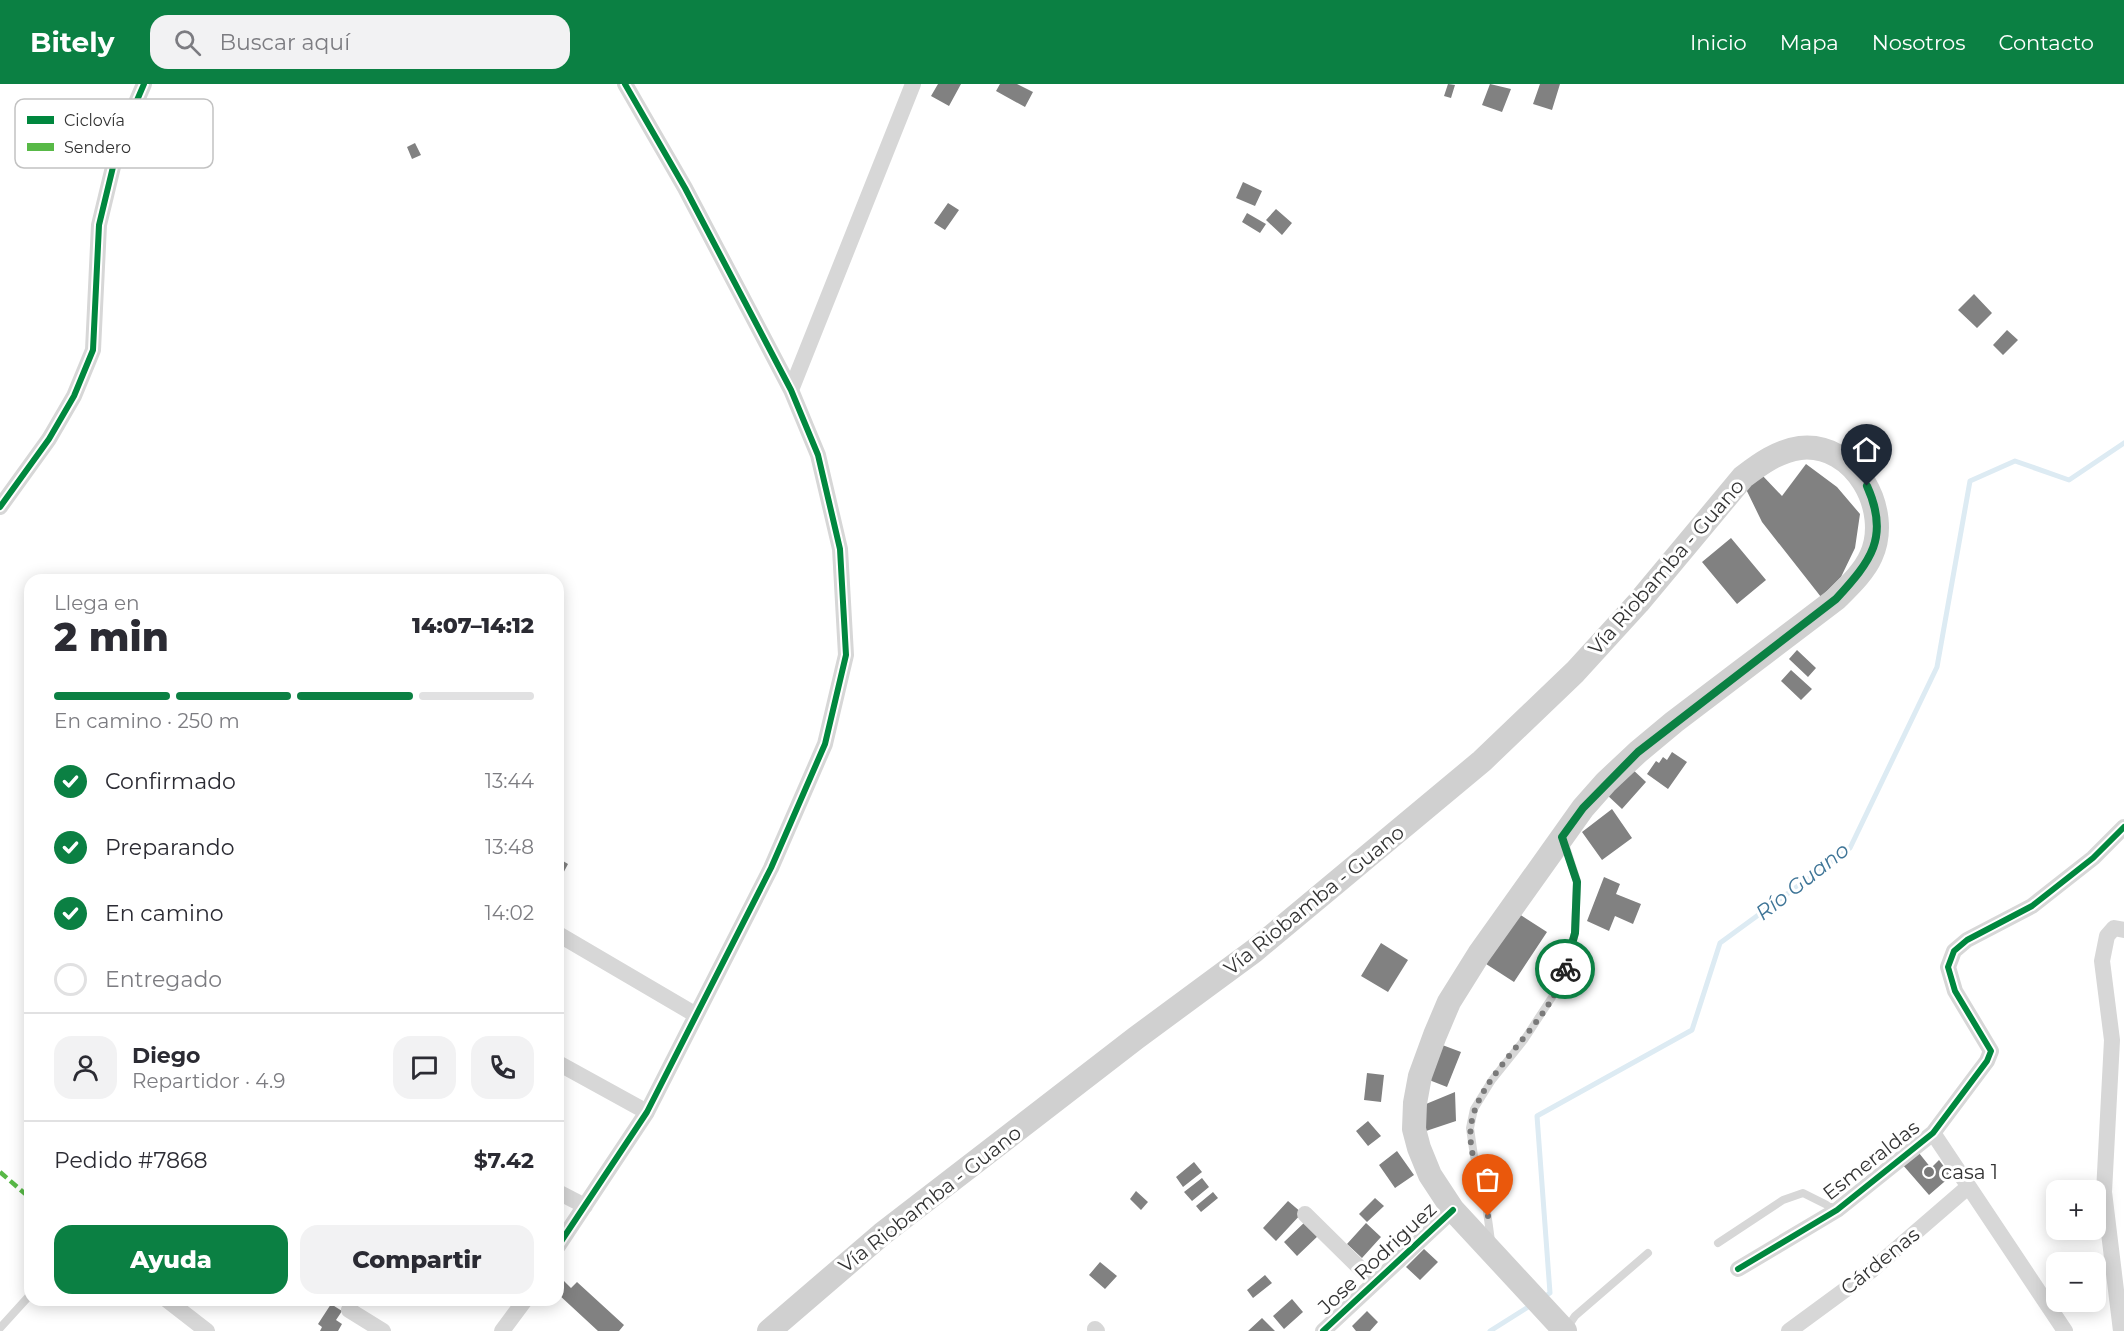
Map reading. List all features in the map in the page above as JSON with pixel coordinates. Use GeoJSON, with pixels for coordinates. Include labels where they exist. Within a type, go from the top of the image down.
{"type":"FeatureCollection","features":[{"type":"Feature","properties":{"kind":"main road","name":"Vía Riobamba - Guano"},"geometry":{"type":"LineString","coordinates":[[769,1331],[882,1234],[1136,1038],[1254,951],[1482,761],[1575,672],[1638,603],[1743,477],[1761,462],[1779,453],[1800,448],[1815,448],[1845,461],[1867,486],[1878,522],[1871,556],[1859,574],[1836,599],[1638,752],[1583,808],[1479,954],[1449,1002],[1420,1076],[1415,1103],[1414,1129],[1430,1175],[1453,1210],[1560,1326]]}},
{"type":"Feature","properties":{"kind":"street"},"geometry":{"type":"LineString","coordinates":[[138,99],[144,84]]}},
{"type":"Feature","properties":{"kind":"street"},"geometry":{"type":"LineString","coordinates":[[564,1237],[647,1112],[771,868],[825,744],[846,655],[840,549],[818,455],[791,390],[685,188],[625,84]]}},
{"type":"Feature","properties":{"kind":"street"},"geometry":{"type":"LineString","coordinates":[[791,390],[913,84]]}},
{"type":"Feature","properties":{"kind":"street"},"geometry":{"type":"LineString","coordinates":[[0,507],[75,396],[93,350],[99,225],[113,168]]}},
{"type":"Feature","properties":{"kind":"street","name":"Esmeraldas"},"geometry":{"type":"LineString","coordinates":[[1738,1269],[1837,1210],[1934,1133],[1987,1060],[1990,1051],[1988,1044],[1954,991],[1948,967],[1954,951],[1967,940],[2032,906],[2093,858],[2124,827]]}},
{"type":"Feature","properties":{"kind":"street"},"geometry":{"type":"LineString","coordinates":[[2121,1331],[2104,1192],[2112,1040],[2103,948],[2107,936],[2114,928],[2124,930]]}},
{"type":"Feature","properties":{"kind":"street"},"geometry":{"type":"LineString","coordinates":[[564,938],[696,1015]]}},
{"type":"Feature","properties":{"kind":"street"},"geometry":{"type":"LineString","coordinates":[[564,1066],[647,1112]]}},
{"type":"Feature","properties":{"kind":"street"},"geometry":{"type":"LineString","coordinates":[[1934,1133],[2065,1331]]}},
{"type":"Feature","properties":{"kind":"street","name":"Cárdenas"},"geometry":{"type":"LineString","coordinates":[[1789,1331],[1872,1270],[1968,1187]]}},
{"type":"Feature","properties":{"kind":"street"},"geometry":{"type":"LineString","coordinates":[[564,1194],[585,1206]]}},
{"type":"Feature","properties":{"kind":"street","name":"Jose Rodriguez"},"geometry":{"type":"LineString","coordinates":[[1323,1331],[1453,1210]]}},
{"type":"Feature","properties":{"kind":"street"},"geometry":{"type":"LineString","coordinates":[[1305,1214],[1374,1282]]}},
{"type":"Feature","properties":{"kind":"street"},"geometry":{"type":"LineString","coordinates":[[175,1306],[207,1331]]}},
{"type":"Feature","properties":{"kind":"street"},"geometry":{"type":"LineString","coordinates":[[502,1331],[521,1306]]}},
{"type":"Feature","properties":{"kind":"street"},"geometry":{"type":"LineString","coordinates":[[349,1310],[383,1331]]}},
{"type":"Feature","properties":{"kind":"lane"},"geometry":{"type":"LineString","coordinates":[[1493,1254],[1485,1197],[1474,1156],[1470,1128],[1474,1109],[1486,1089],[1524,1040],[1562,982],[1575,933],[1577,882],[1562,837]]}},
{"type":"Feature","properties":{"kind":"lane"},"geometry":{"type":"LineString","coordinates":[[1718,1243],[1783,1200],[1803,1193],[1837,1210]]}},
{"type":"Feature","properties":{"kind":"lane"},"geometry":{"type":"LineString","coordinates":[[1560,1326],[1575,1316],[1648,1253]]}},
{"type":"Feature","properties":{"kind":"lane"},"geometry":{"type":"LineString","coordinates":[[0,1328],[24,1302]]}},
{"type":"Feature","properties":{"kind":"building"},"geometry":{"type":"Polygon","coordinates":[[[938,84],[961,84],[949,106],[931,96],[938,84]]]}},
{"type":"Feature","properties":{"kind":"building"},"geometry":{"type":"Polygon","coordinates":[[[1000,84],[1017,84],[1033,92],[1025,107],[996,91],[1000,84]]]}},
{"type":"Feature","properties":{"kind":"building"},"geometry":{"type":"Polygon","coordinates":[[[1448,84],[1455,85],[1451,98],[1444,96],[1448,84]]]}},
{"type":"Feature","properties":{"kind":"building"},"geometry":{"type":"Polygon","coordinates":[[[1490,84],[1511,89],[1502,112],[1482,105],[1490,84]]]}},
{"type":"Feature","properties":{"kind":"building"},"geometry":{"type":"Polygon","coordinates":[[[1540,84],[1560,84],[1552,110],[1533,104],[1540,84]]]}},
{"type":"Feature","properties":{"kind":"building"},"geometry":{"type":"Polygon","coordinates":[[[415,143],[421,155],[412,159],[407,147],[415,143]]]}},
{"type":"Feature","properties":{"kind":"building"},"geometry":{"type":"Polygon","coordinates":[[[1243,182],[1262,191],[1255,206],[1236,198],[1243,182]]]}},
{"type":"Feature","properties":{"kind":"building"},"geometry":{"type":"Polygon","coordinates":[[[948,203],[959,210],[945,230],[934,223],[948,203]]]}},
{"type":"Feature","properties":{"kind":"building"},"geometry":{"type":"Polygon","coordinates":[[[1276,209],[1292,223],[1282,235],[1266,220],[1276,209]]]}},
{"type":"Feature","properties":{"kind":"building"},"geometry":{"type":"Polygon","coordinates":[[[1247,213],[1266,224],[1260,233],[1242,222],[1247,213]]]}},
{"type":"Feature","properties":{"kind":"building"},"geometry":{"type":"Polygon","coordinates":[[[1974,294],[1992,313],[1977,328],[1958,310],[1974,294]]]}},
{"type":"Feature","properties":{"kind":"building"},"geometry":{"type":"Polygon","coordinates":[[[2007,330],[2018,340],[2003,355],[1993,345],[2007,330]]]}},
{"type":"Feature","properties":{"kind":"building"},"geometry":{"type":"Polygon","coordinates":[[[1806,464],[1837,487],[1860,514],[1855,548],[1841,577],[1821,597],[1762,522],[1744,485],[1761,474],[1782,496],[1806,464]]]}},
{"type":"Feature","properties":{"kind":"building"},"geometry":{"type":"Polygon","coordinates":[[[1731,538],[1766,580],[1737,604],[1702,562],[1731,538]]]}},
{"type":"Feature","properties":{"kind":"building"},"geometry":{"type":"Polygon","coordinates":[[[1797,650],[1816,668],[1808,677],[1789,659],[1797,650]]]}},
{"type":"Feature","properties":{"kind":"building"},"geometry":{"type":"Polygon","coordinates":[[[1791,670],[1812,689],[1801,700],[1781,681],[1791,670]]]}},
{"type":"Feature","properties":{"kind":"building"},"geometry":{"type":"Polygon","coordinates":[[[1672,752],[1687,762],[1668,789],[1647,774],[1656,761],[1659,763],[1663,757],[1667,760],[1672,752]]]}},
{"type":"Feature","properties":{"kind":"building"},"geometry":{"type":"Polygon","coordinates":[[[1629,766],[1646,782],[1622,809],[1605,793],[1629,766]]]}},
{"type":"Feature","properties":{"kind":"building"},"geometry":{"type":"Polygon","coordinates":[[[1612,809],[1632,838],[1602,860],[1582,832],[1612,809]]]}},
{"type":"Feature","properties":{"kind":"building"},"geometry":{"type":"Polygon","coordinates":[[[1604,877],[1620,884],[1616,894],[1641,904],[1633,924],[1615,916],[1609,931],[1587,921],[1604,877]]]}},
{"type":"Feature","properties":{"kind":"building"},"geometry":{"type":"Polygon","coordinates":[[[1516,912],[1547,932],[1514,982],[1483,962],[1516,912]]]}},
{"type":"Feature","properties":{"kind":"building"},"geometry":{"type":"Polygon","coordinates":[[[1381,943],[1408,960],[1388,992],[1361,976],[1381,943]]]}},
{"type":"Feature","properties":{"kind":"building"},"geometry":{"type":"Polygon","coordinates":[[[1437,1043],[1461,1052],[1447,1087],[1424,1078],[1437,1043]]]}},
{"type":"Feature","properties":{"kind":"building"},"geometry":{"type":"Polygon","coordinates":[[[1367,1073],[1384,1075],[1381,1102],[1364,1100],[1367,1073]]]}},
{"type":"Feature","properties":{"kind":"building"},"geometry":{"type":"Polygon","coordinates":[[[1455,1092],[1456,1121],[1426,1131],[1426,1104],[1455,1092]]]}},
{"type":"Feature","properties":{"kind":"building"},"geometry":{"type":"Polygon","coordinates":[[[1368,1121],[1381,1136],[1368,1146],[1356,1131],[1368,1121]]]}},
{"type":"Feature","properties":{"kind":"building"},"geometry":{"type":"Polygon","coordinates":[[[1397,1151],[1414,1175],[1395,1188],[1379,1165],[1397,1151]]]}},
{"type":"Feature","properties":{"kind":"building","name":"casa 1"},"geometry":{"type":"Polygon","coordinates":[[[1919,1153],[1931,1168],[1939,1160],[1951,1176],[1929,1195],[1902,1164],[1919,1153]]]}},
{"type":"Feature","properties":{"kind":"building"},"geometry":{"type":"Polygon","coordinates":[[[1194,1162],[1202,1172],[1183,1187],[1176,1177],[1194,1162]]]}},
{"type":"Feature","properties":{"kind":"building"},"geometry":{"type":"Polygon","coordinates":[[[1202,1178],[1209,1187],[1192,1201],[1184,1192],[1202,1178]]]}},
{"type":"Feature","properties":{"kind":"building"},"geometry":{"type":"Polygon","coordinates":[[[1136,1191],[1148,1202],[1141,1210],[1130,1199],[1136,1191]]]}},
{"type":"Feature","properties":{"kind":"building"},"geometry":{"type":"Polygon","coordinates":[[[1213,1192],[1218,1198],[1201,1212],[1196,1206],[1213,1192]]]}},
{"type":"Feature","properties":{"kind":"building"},"geometry":{"type":"Polygon","coordinates":[[[1375,1198],[1384,1206],[1367,1222],[1359,1214],[1375,1198]]]}},
{"type":"Feature","properties":{"kind":"building"},"geometry":{"type":"Polygon","coordinates":[[[1288,1201],[1302,1213],[1276,1241],[1263,1228],[1288,1201]]]}},
{"type":"Feature","properties":{"kind":"building"},"geometry":{"type":"Polygon","coordinates":[[[1307,1220],[1320,1234],[1297,1256],[1284,1242],[1307,1220]]]}},
{"type":"Feature","properties":{"kind":"building"},"geometry":{"type":"Polygon","coordinates":[[[1366,1223],[1381,1237],[1362,1258],[1347,1244],[1366,1223]]]}},
{"type":"Feature","properties":{"kind":"building"},"geometry":{"type":"Polygon","coordinates":[[[1424,1249],[1438,1262],[1420,1280],[1406,1267],[1424,1249]]]}},
{"type":"Feature","properties":{"kind":"building"},"geometry":{"type":"Polygon","coordinates":[[[1100,1262],[1117,1276],[1105,1289],[1089,1275],[1100,1262]]]}},
{"type":"Feature","properties":{"kind":"building"},"geometry":{"type":"Polygon","coordinates":[[[1265,1275],[1272,1283],[1253,1298],[1247,1290],[1265,1275]]]}},
{"type":"Feature","properties":{"kind":"building"},"geometry":{"type":"Polygon","coordinates":[[[564,1281],[571,1288],[577,1282],[624,1325],[619,1331],[598,1331],[564,1300],[564,1281]]]}},
{"type":"Feature","properties":{"kind":"building"},"geometry":{"type":"Polygon","coordinates":[[[1292,1299],[1303,1312],[1284,1329],[1273,1316],[1292,1299]]]}},
{"type":"Feature","properties":{"kind":"building"},"geometry":{"type":"Polygon","coordinates":[[[330,1306],[342,1311],[336,1320],[342,1324],[338,1331],[320,1331],[322,1327],[318,1324],[330,1306]]]}},
{"type":"Feature","properties":{"kind":"building"},"geometry":{"type":"Polygon","coordinates":[[[1367,1311],[1378,1322],[1370,1331],[1356,1331],[1352,1326],[1367,1311]]]}},
{"type":"Feature","properties":{"kind":"building"},"geometry":{"type":"Polygon","coordinates":[[[1262,1318],[1275,1331],[1248,1331],[1262,1318]]]}},
{"type":"Feature","properties":{"kind":"waterway","name":"Río Guano"},"geometry":{"type":"LineString","coordinates":[[1544,1297],[1550,1293],[1537,1116],[1692,1030],[1720,943],[1850,848],[1937,667],[1970,481],[2015,461],[2069,480],[2124,443]]}},
{"type":"Feature","properties":{"kind":"waterway","name":"Río Guano"},"geometry":{"type":"LineString","coordinates":[[1490,1331],[1533,1304]]}},
{"type":"Feature","properties":{"kind":"marked path"},"geometry":{"type":"LineString","coordinates":[[0,1172],[24,1193]]}},
{"type":"Feature","properties":{"kind":"cycle path"},"geometry":{"type":"LineString","coordinates":[[138,99],[144,84]]}},
{"type":"Feature","properties":{"kind":"cycle path"},"geometry":{"type":"LineString","coordinates":[[564,1237],[647,1112],[771,868],[825,744],[846,655],[840,549],[818,455],[791,390],[685,188],[625,84]]}},
{"type":"Feature","properties":{"kind":"cycle path"},"geometry":{"type":"LineString","coordinates":[[0,507],[49,439],[74,396],[93,350],[99,225],[113,168]]}},
{"type":"Feature","properties":{"kind":"cycle path"},"geometry":{"type":"LineString","coordinates":[[1738,1269],[1837,1210],[1933,1133],[1987,1061],[1991,1051],[1955,991],[1948,967],[1954,951],[1967,940],[2032,906],[2093,858],[2124,827]]}},
{"type":"Feature","properties":{"kind":"cycle path"},"geometry":{"type":"LineString","coordinates":[[1323,1331],[1453,1210]]}},
{"type":"Feature","properties":{"kind":"way so far"},"geometry":{"type":"LineString","coordinates":[[1488,1216],[1470,1128],[1474,1109],[1562,982],[1565,969]]}},
{"type":"Feature","properties":{"kind":"place","name":"casa 1"},"geometry":{"type":"Point","coordinates":[1929,1172]}},
{"type":"Feature","properties":{"kind":"route"},"geometry":{"type":"LineString","coordinates":[[1565,969],[1575,933],[1577,882],[1562,837],[1606,782],[1638,752],[1836,599],[1859,574],[1871,556],[1877,537],[1878,522],[1867,486]]}}]}
